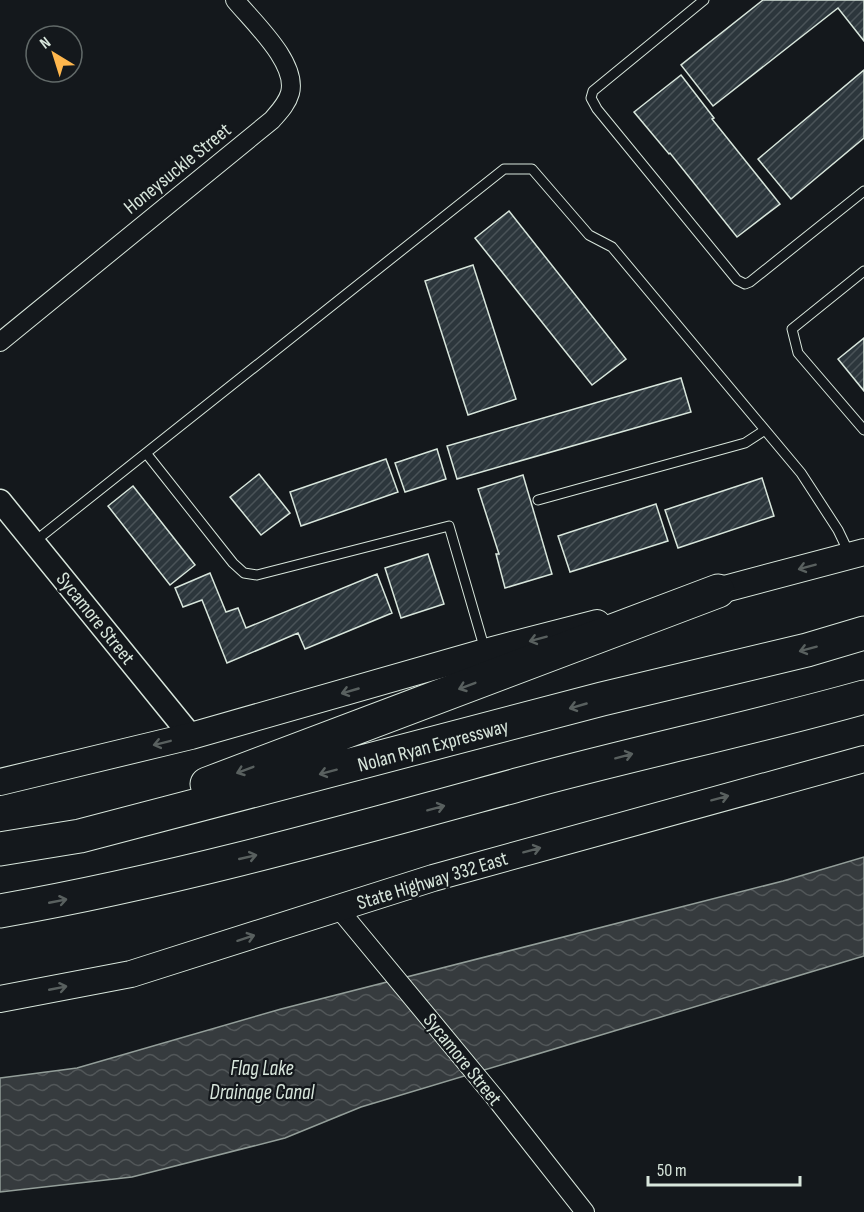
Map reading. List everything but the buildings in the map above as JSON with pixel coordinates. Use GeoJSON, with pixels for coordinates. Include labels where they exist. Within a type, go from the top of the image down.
{"type":"FeatureCollection","features":[{"type":"Feature","properties":{"kind":"highway"},"geometry":{"type":"LineString","coordinates":[[80,836],[192,790],[718,591]]}},
{"type":"Feature","properties":{"kind":"highway","name":"Nolan Ryan Expressway"},"geometry":{"type":"LineString","coordinates":[[0,849],[80,836],[602,699],[807,650],[864,633]]}},
{"type":"Feature","properties":{"kind":"highway"},"geometry":{"type":"LineString","coordinates":[[0,911],[62,900],[288,847],[647,750],[864,697]]}},
{"type":"Feature","properties":{"kind":"main road"},"geometry":{"type":"LineString","coordinates":[[0,782],[191,736],[485,652],[857,554]]}},
{"type":"Feature","properties":{"kind":"main road","name":"State Highway 332 East"},"geometry":{"type":"LineString","coordinates":[[0,999],[131,974],[433,878],[864,759]]}},
{"type":"Feature","properties":{"kind":"street","name":"Honeysuckle Street"},"geometry":{"type":"LineString","coordinates":[[0,342],[272,120],[284,107],[290,92],[290,76],[283,59],[235,0]]}},
{"type":"Feature","properties":{"kind":"street","name":"Sycamore Street"},"geometry":{"type":"LineString","coordinates":[[0,501],[191,736]]}},
{"type":"Feature","properties":{"kind":"street","name":"Sycamore Street"},"geometry":{"type":"LineString","coordinates":[[338,908],[496,1099],[585,1212]]}},
{"type":"Feature","properties":{"kind":"lane"},"geometry":{"type":"LineString","coordinates":[[705,0],[593,92],[591,98],[597,109],[737,280],[745,284],[750,282],[864,190]]}},
{"type":"Feature","properties":{"kind":"lane"},"geometry":{"type":"LineString","coordinates":[[34,543],[504,169],[532,169],[589,235],[612,247],[808,483],[838,530],[857,554]]}},
{"type":"Feature","properties":{"kind":"lane"},"geometry":{"type":"LineString","coordinates":[[864,271],[792,329],[798,353],[864,430]]}},
{"type":"Feature","properties":{"kind":"lane"},"geometry":{"type":"LineString","coordinates":[[538,500],[745,443],[765,430]]}},
{"type":"Feature","properties":{"kind":"lane"},"geometry":{"type":"LineString","coordinates":[[146,453],[233,563],[244,573],[257,575],[449,526],[485,652]]}},
{"type":"Feature","properties":{"kind":"water","name":"Flag Lake Drainage Canal"},"geometry":{"type":"Polygon","coordinates":[[[864,857],[864,956],[361,1107],[285,1138],[132,1177],[0,1192],[0,1078],[77,1068],[281,1009],[783,881],[864,857]]]}}]}
